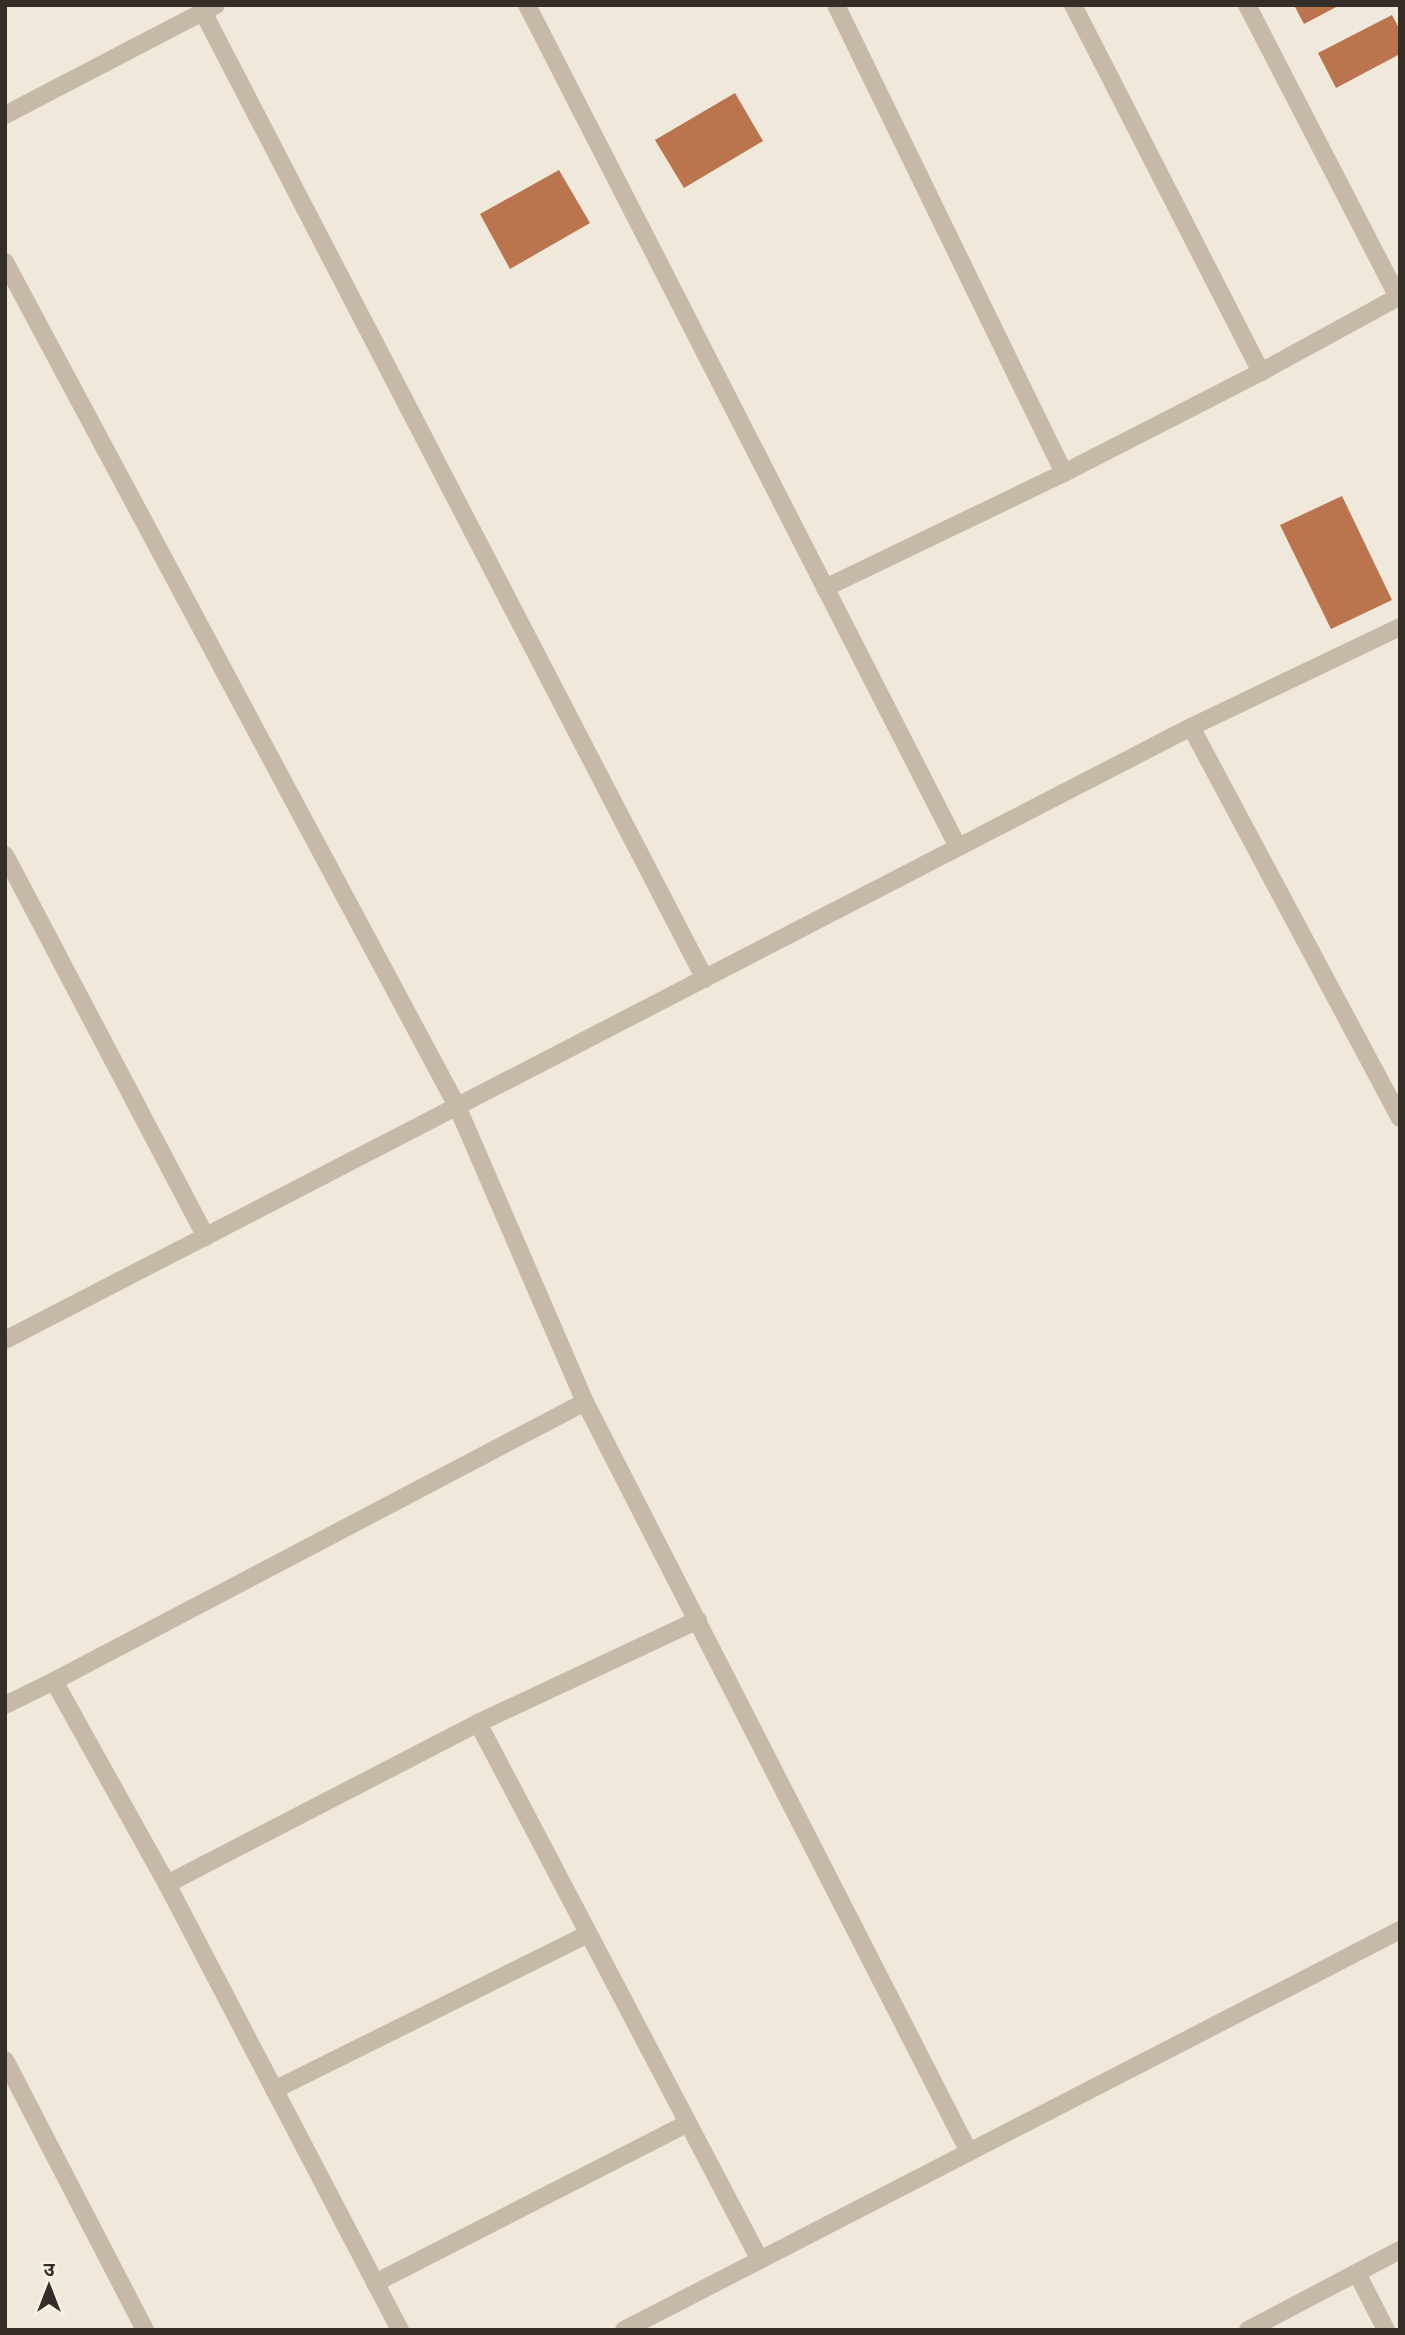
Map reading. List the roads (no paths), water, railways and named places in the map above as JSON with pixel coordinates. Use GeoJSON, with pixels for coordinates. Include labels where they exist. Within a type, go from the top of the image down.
{"type":"FeatureCollection","features":[{"type":"Feature","properties":{"kind":"street"},"geometry":{"type":"LineString","coordinates":[[527,5],[958,847]]}},
{"type":"Feature","properties":{"kind":"street"},"geometry":{"type":"LineString","coordinates":[[836,5],[1064,473]]}},
{"type":"Feature","properties":{"kind":"street"},"geometry":{"type":"LineString","coordinates":[[1073,5],[1261,372]]}},
{"type":"Feature","properties":{"kind":"street"},"geometry":{"type":"LineString","coordinates":[[825,588],[1064,473],[1261,372],[1399,296],[1247,5]]}},
{"type":"Feature","properties":{"kind":"street"},"geometry":{"type":"LineString","coordinates":[[5,115],[210,9],[705,979]]}},
{"type":"Feature","properties":{"kind":"street"},"geometry":{"type":"LineString","coordinates":[[5,262],[457,1107],[585,1402],[969,2152]]}},
{"type":"Feature","properties":{"kind":"street"},"geometry":{"type":"LineString","coordinates":[[5,1340],[1191,727],[1400,627]]}},
{"type":"Feature","properties":{"kind":"street"},"geometry":{"type":"LineString","coordinates":[[1191,727],[1400,1118]]}},
{"type":"Feature","properties":{"kind":"street"},"geometry":{"type":"LineString","coordinates":[[5,855],[206,1237]]}},
{"type":"Feature","properties":{"kind":"street"},"geometry":{"type":"LineString","coordinates":[[5,1705],[585,1402]]}},
{"type":"Feature","properties":{"kind":"street"},"geometry":{"type":"LineString","coordinates":[[167,1884],[478,1723],[698,1620]]}},
{"type":"Feature","properties":{"kind":"street"},"geometry":{"type":"LineString","coordinates":[[54,1681],[167,1884],[400,2330]]}},
{"type":"Feature","properties":{"kind":"street"},"geometry":{"type":"LineString","coordinates":[[478,1723],[760,2260]]}},
{"type":"Feature","properties":{"kind":"street"},"geometry":{"type":"LineString","coordinates":[[624,2330],[1400,1930]]}},
{"type":"Feature","properties":{"kind":"street"},"geometry":{"type":"LineString","coordinates":[[274,2091],[588,1934]]}},
{"type":"Feature","properties":{"kind":"street"},"geometry":{"type":"LineString","coordinates":[[5,2060],[145,2330]]}},
{"type":"Feature","properties":{"kind":"street"},"geometry":{"type":"LineString","coordinates":[[375,2283],[688,2123]]}},
{"type":"Feature","properties":{"kind":"street"},"geometry":{"type":"LineString","coordinates":[[1248,2330],[1400,2250]]}},
{"type":"Feature","properties":{"kind":"street"},"geometry":{"type":"LineString","coordinates":[[1357,2273],[1386,2330]]}}]}
